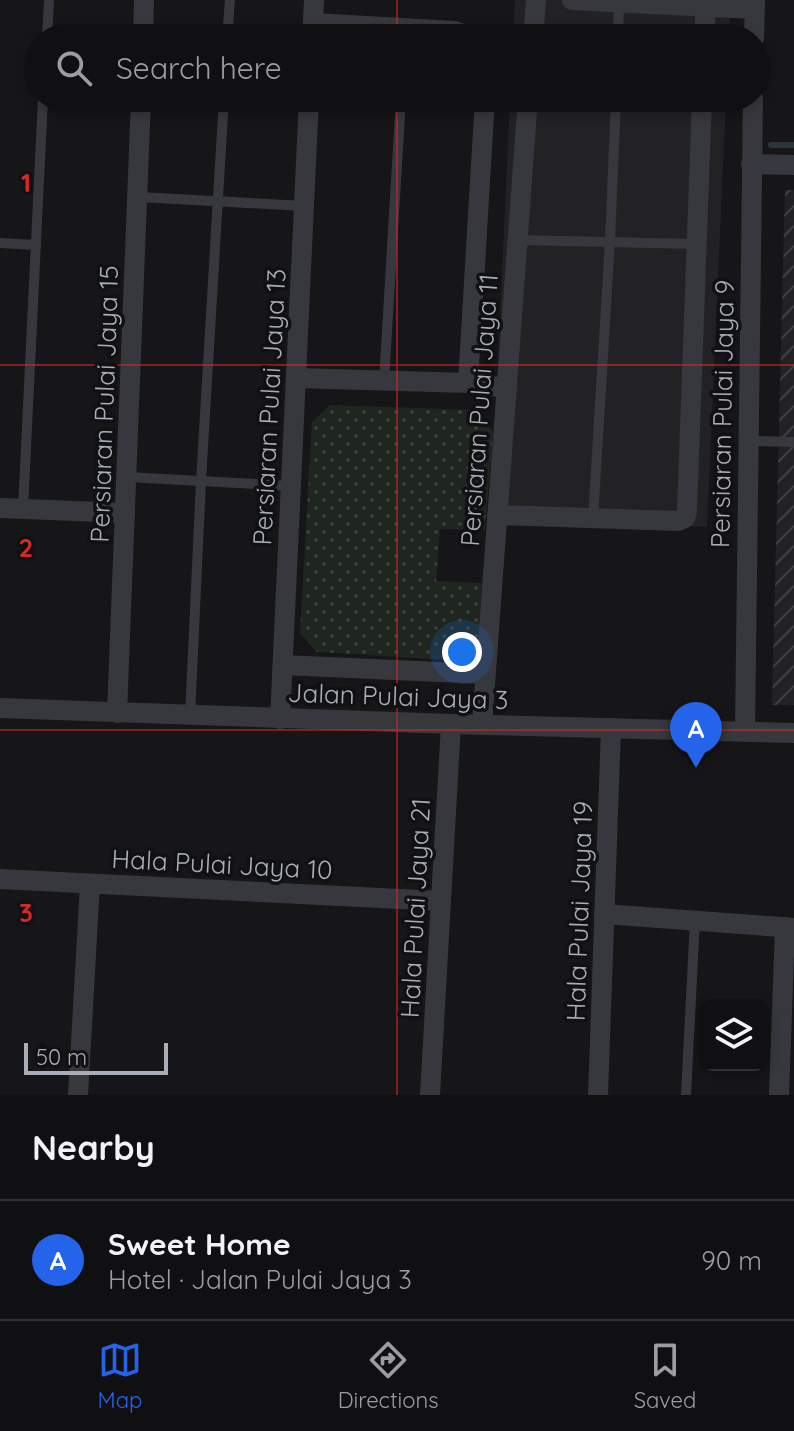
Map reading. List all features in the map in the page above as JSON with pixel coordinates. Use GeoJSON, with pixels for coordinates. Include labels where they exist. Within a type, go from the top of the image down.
{"type":"FeatureCollection","features":[{"type":"Feature","properties":{"kind":"street"},"geometry":{"type":"LineString","coordinates":[[143,24],[144,0]]}},
{"type":"Feature","properties":{"kind":"street"},"geometry":{"type":"LineString","coordinates":[[312,24],[314,0]]}},
{"type":"Feature","properties":{"kind":"street"},"geometry":{"type":"LineString","coordinates":[[534,24],[536,0]]}},
{"type":"Feature","properties":{"kind":"street"},"geometry":{"type":"LineString","coordinates":[[572,0],[706,6],[755,4],[754,24]]}},
{"type":"Feature","properties":{"kind":"street"},"geometry":{"type":"LineString","coordinates":[[705,24],[706,6]]}},
{"type":"Feature","properties":{"kind":"street","name":"Persiaran Pulai Jaya 15"},"geometry":{"type":"LineString","coordinates":[[117,713],[141,112]]}},
{"type":"Feature","properties":{"kind":"street","name":"Persiaran Pulai Jaya 13"},"geometry":{"type":"LineString","coordinates":[[280,719],[308,112]]}},
{"type":"Feature","properties":{"kind":"street"},"geometry":{"type":"LineString","coordinates":[[468,383],[484,112]]}},
{"type":"Feature","properties":{"kind":"street","name":"Persiaran Pulai Jaya 11"},"geometry":{"type":"LineString","coordinates":[[482,725],[527,112]]}},
{"type":"Feature","properties":{"kind":"street"},"geometry":{"type":"LineString","coordinates":[[497,515],[678,521],[685,518],[701,112]]}},
{"type":"Feature","properties":{"kind":"street","name":"Persiaran Pulai Jaya 9"},"geometry":{"type":"LineString","coordinates":[[745,731],[753,112]]}},
{"type":"Feature","properties":{"kind":"street"},"geometry":{"type":"LineString","coordinates":[[751,164],[794,165]]}},
{"type":"Feature","properties":{"kind":"street"},"geometry":{"type":"LineString","coordinates":[[296,378],[468,383],[507,388]]}},
{"type":"Feature","properties":{"kind":"street"},"geometry":{"type":"LineString","coordinates":[[0,508],[125,513]]}},
{"type":"Feature","properties":{"kind":"street"},"geometry":{"type":"LineString","coordinates":[[283,665],[485,674]]}},
{"type":"Feature","properties":{"kind":"street","name":"Jalan Pulai Jaya 3"},"geometry":{"type":"LineString","coordinates":[[0,708],[794,733]]}},
{"type":"Feature","properties":{"kind":"street","name":"Hala Pulai Jaya 21"},"geometry":{"type":"LineString","coordinates":[[430,1095],[451,724]]}},
{"type":"Feature","properties":{"kind":"street","name":"Hala Pulai Jaya 19"},"geometry":{"type":"LineString","coordinates":[[598,1095],[611,728]]}},
{"type":"Feature","properties":{"kind":"street","name":"Hala Pulai Jaya 10"},"geometry":{"type":"LineString","coordinates":[[0,879],[441,901]]}},
{"type":"Feature","properties":{"kind":"street"},"geometry":{"type":"LineString","coordinates":[[78,1095],[90,884]]}},
{"type":"Feature","properties":{"kind":"street"},"geometry":{"type":"LineString","coordinates":[[604,914],[790,927],[779,1095]]}},
{"type":"Feature","properties":{"kind":"lane"},"geometry":{"type":"LineString","coordinates":[[48,24],[49,0]]}},
{"type":"Feature","properties":{"kind":"lane"},"geometry":{"type":"LineString","coordinates":[[228,24],[230,0]]}},
{"type":"Feature","properties":{"kind":"lane"},"geometry":{"type":"LineString","coordinates":[[618,24],[619,2]]}},
{"type":"Feature","properties":{"kind":"lane"},"geometry":{"type":"LineString","coordinates":[[23,509],[42,112]]}},
{"type":"Feature","properties":{"kind":"lane"},"geometry":{"type":"LineString","coordinates":[[190,716],[223,112]]}},
{"type":"Feature","properties":{"kind":"lane"},"geometry":{"type":"LineString","coordinates":[[384,381],[400,112]]}},
{"type":"Feature","properties":{"kind":"lane"},"geometry":{"type":"LineString","coordinates":[[593,519],[615,112]]}},
{"type":"Feature","properties":{"kind":"lane"},"geometry":{"type":"LineString","coordinates":[[139,197],[304,206]]}},
{"type":"Feature","properties":{"kind":"lane"},"geometry":{"type":"LineString","coordinates":[[518,240],[696,244]]}},
{"type":"Feature","properties":{"kind":"lane"},"geometry":{"type":"LineString","coordinates":[[0,243],[36,245]]}},
{"type":"Feature","properties":{"kind":"lane"},"geometry":{"type":"LineString","coordinates":[[748,441],[794,442]]}},
{"type":"Feature","properties":{"kind":"lane"},"geometry":{"type":"LineString","coordinates":[[127,477],[291,486]]}},
{"type":"Feature","properties":{"kind":"lane"},"geometry":{"type":"LineString","coordinates":[[686,1095],[695,920]]}},
{"type":"Feature","properties":{"kind":"shaded area"},"geometry":{"type":"Polygon","coordinates":[[[515,0],[731,0],[730,24],[514,24],[515,0]]]}},
{"type":"Feature","properties":{"kind":"shaded area"},"geometry":{"type":"Polygon","coordinates":[[[509,112],[725,112],[707,527],[491,517],[509,112]]]}},
{"type":"Feature","properties":{"kind":"shaded area"},"geometry":{"type":"Polygon","coordinates":[[[785,190],[794,190],[794,705],[772,705],[785,190]]]}},
{"type":"Feature","properties":{"kind":"shaded area"},"geometry":{"type":"Polygon","coordinates":[[[330,405],[474,410],[493,432],[485,530],[440,529],[436,581],[482,583],[478,650],[467,661],[317,652],[300,633],[312,422],[330,405]]]}},
{"type":"Feature","properties":{"kind":"waterway"},"geometry":{"type":"LineString","coordinates":[[771,145],[794,145]]}},
{"type":"Feature","properties":{"kind":"place","name":"Sweet Home"},"geometry":{"type":"Point","coordinates":[696,768]}}]}
